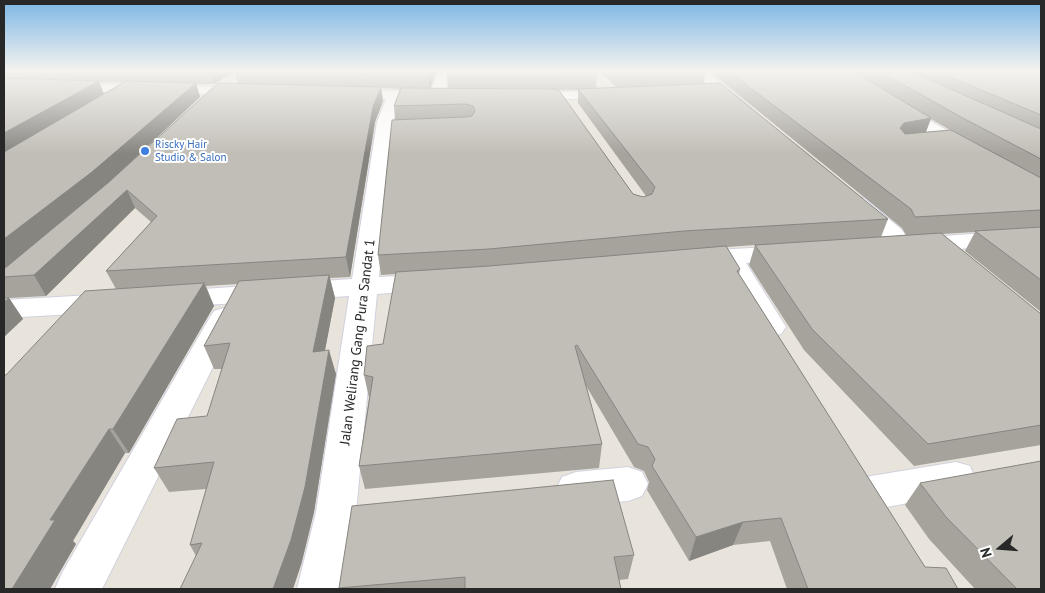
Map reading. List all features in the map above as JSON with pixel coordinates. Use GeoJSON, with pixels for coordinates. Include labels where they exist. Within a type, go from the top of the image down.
{"type":"FeatureCollection","features":[{"type":"Feature","properties":{"kind":"street"},"geometry":{"type":"LineString","coordinates":[[103,104],[112,99]]}},
{"type":"Feature","properties":{"kind":"street"},"geometry":{"type":"LineString","coordinates":[[198,110],[209,99]]}},
{"type":"Feature","properties":{"kind":"street","name":"Jalan Welirang Gang Pura Sandat 1"},"geometry":{"type":"LineString","coordinates":[[320,589],[336,512],[385,122],[394,99]]}},
{"type":"Feature","properties":{"kind":"street"},"geometry":{"type":"LineString","coordinates":[[565,99],[574,112]]}},
{"type":"Feature","properties":{"kind":"street"},"geometry":{"type":"LineString","coordinates":[[731,99],[758,121]]}},
{"type":"Feature","properties":{"kind":"street"},"geometry":{"type":"LineString","coordinates":[[884,99],[981,158]]}},
{"type":"Feature","properties":{"kind":"street"},"geometry":{"type":"LineString","coordinates":[[922,142],[947,138]]}},
{"type":"Feature","properties":{"kind":"street"},"geometry":{"type":"LineString","coordinates":[[841,190],[894,234]]}},
{"type":"Feature","properties":{"kind":"street"},"geometry":{"type":"LineString","coordinates":[[868,248],[1040,237]]}},
{"type":"Feature","properties":{"kind":"street"},"geometry":{"type":"LineString","coordinates":[[938,243],[967,268]]}},
{"type":"Feature","properties":{"kind":"street"},"geometry":{"type":"LineString","coordinates":[[670,261],[809,252]]}},
{"type":"Feature","properties":{"kind":"street"},"geometry":{"type":"LineString","coordinates":[[730,257],[785,350]]}},
{"type":"Feature","properties":{"kind":"street"},"geometry":{"type":"LineString","coordinates":[[4,309],[452,280]]}},
{"type":"Feature","properties":{"kind":"street"},"geometry":{"type":"LineString","coordinates":[[78,589],[236,295]]}},
{"type":"Feature","properties":{"kind":"street"},"geometry":{"type":"LineString","coordinates":[[892,525],[863,480],[994,471]]}},
{"type":"Feature","properties":{"kind":"street"},"geometry":{"type":"LineString","coordinates":[[540,492],[628,484]]}},
{"type":"Feature","properties":{"kind":"street"},"geometry":{"type":"LineString","coordinates":[[336,512],[375,508]]}},
{"type":"Feature","properties":{"kind":"building"},"geometry":{"type":"Polygon","coordinates":[[[4,99],[67,99],[4,133],[4,99]]]}},
{"type":"Feature","properties":{"kind":"building"},"geometry":{"type":"Polygon","coordinates":[[[96,99],[178,99],[92,172],[4,239],[4,152],[96,99]]]}},
{"type":"Feature","properties":{"kind":"building"},"geometry":{"type":"Polygon","coordinates":[[[201,99],[376,99],[373,107],[346,257],[106,271],[157,216],[127,190],[34,275],[4,277],[4,269],[109,182],[201,99]]]}},
{"type":"Feature","properties":{"kind":"building"},"geometry":{"type":"Polygon","coordinates":[[[397,99],[565,99],[633,194],[643,197],[652,194],[655,187],[586,99],[739,99],[888,219],[684,231],[489,249],[378,255],[392,120],[465,117],[472,116],[475,111],[473,106],[465,104],[394,106],[397,99]]]}},
{"type":"Feature","properties":{"kind":"building"},"geometry":{"type":"Polygon","coordinates":[[[765,99],[899,99],[931,118],[904,123],[900,128],[905,134],[951,130],[1041,178],[1041,210],[915,217],[911,209],[765,99]]]}},
{"type":"Feature","properties":{"kind":"building"},"geometry":{"type":"Polygon","coordinates":[[[928,99],[973,99],[1041,129],[1041,159],[928,99]]]}},
{"type":"Feature","properties":{"kind":"building"},"geometry":{"type":"Polygon","coordinates":[[[1002,99],[1041,99],[1041,115],[1002,99]]]}},
{"type":"Feature","properties":{"kind":"building"},"geometry":{"type":"Polygon","coordinates":[[[1041,227],[1041,280],[975,231],[1041,227]]]}},
{"type":"Feature","properties":{"kind":"building"},"geometry":{"type":"Polygon","coordinates":[[[941,233],[1041,314],[1041,425],[928,444],[812,329],[755,245],[941,233]]]}},
{"type":"Feature","properties":{"kind":"building"},"geometry":{"type":"Polygon","coordinates":[[[726,246],[740,269],[737,271],[925,567],[946,568],[958,589],[808,589],[781,518],[743,522],[696,537],[652,466],[655,459],[648,447],[638,444],[577,345],[575,346],[602,444],[359,466],[373,377],[364,375],[367,346],[383,344],[396,272],[726,246]]]}},
{"type":"Feature","properties":{"kind":"building"},"geometry":{"type":"Polygon","coordinates":[[[329,275],[313,352],[329,350],[305,487],[291,540],[273,589],[180,589],[202,543],[190,545],[214,462],[154,468],[177,419],[207,416],[230,343],[204,346],[239,281],[329,275]]]}},
{"type":"Feature","properties":{"kind":"building"},"geometry":{"type":"Polygon","coordinates":[[[204,283],[113,429],[109,429],[50,520],[55,520],[12,589],[4,589],[4,375],[85,291],[204,283]]]}},
{"type":"Feature","properties":{"kind":"building"},"geometry":{"type":"Polygon","coordinates":[[[1041,461],[1041,589],[1017,589],[946,517],[920,483],[1041,461]]]}},
{"type":"Feature","properties":{"kind":"building"},"geometry":{"type":"Polygon","coordinates":[[[613,480],[634,555],[614,557],[621,589],[465,589],[465,577],[339,588],[352,506],[613,480]]]}},
{"type":"Feature","properties":{"kind":"place","name":"Riscky Hair Studio & Salon"},"geometry":{"type":"Point","coordinates":[145,151]}}]}
